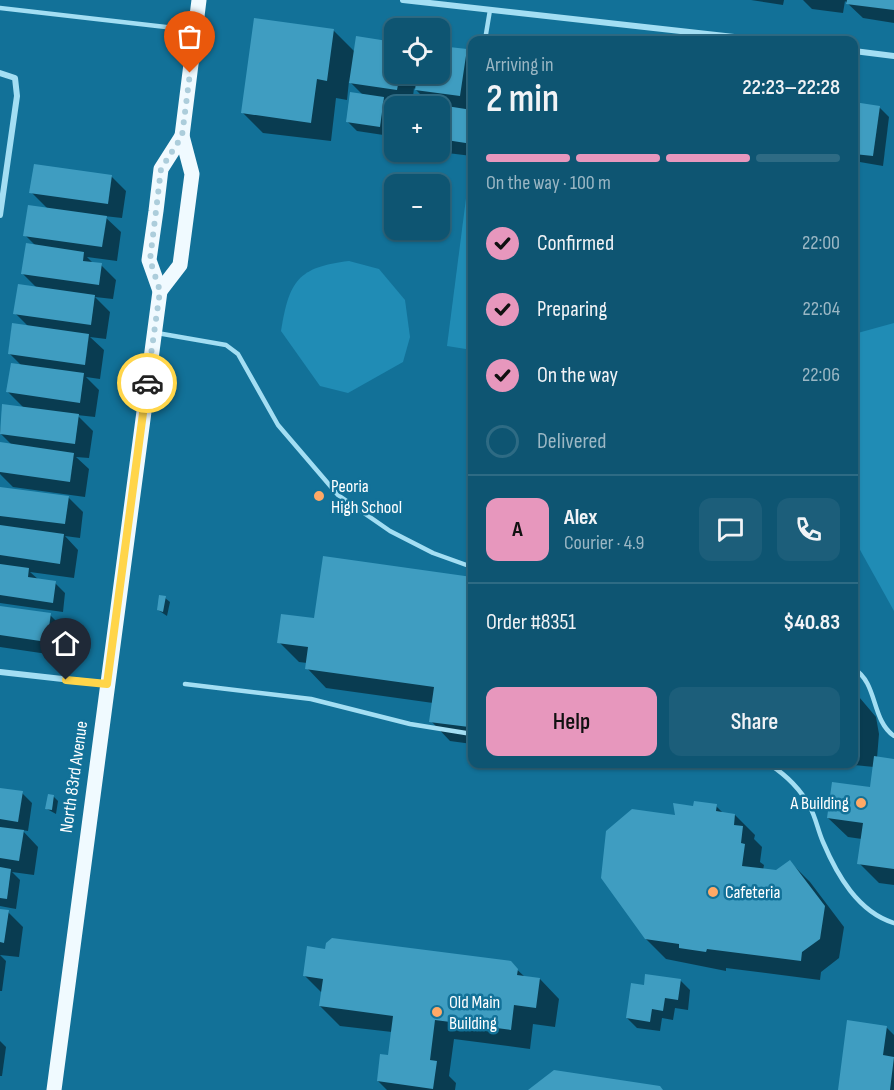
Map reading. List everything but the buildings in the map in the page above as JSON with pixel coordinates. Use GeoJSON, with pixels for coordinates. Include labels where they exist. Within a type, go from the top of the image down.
{"type":"FeatureCollection","features":[{"type":"Feature","properties":{"kind":"main road","name":"North 83rd Avenue"},"geometry":{"type":"LineString","coordinates":[[160,291],[180,265],[182,254],[192,174],[182,136],[199,0]]}},
{"type":"Feature","properties":{"kind":"main road","name":"North 83rd Avenue"},"geometry":{"type":"LineString","coordinates":[[54,1090],[160,291],[150,260],[161,169],[182,136]]}},
{"type":"Feature","properties":{"kind":"street"},"geometry":{"type":"LineString","coordinates":[[403,0],[725,36]]}},
{"type":"Feature","properties":{"kind":"street"},"geometry":{"type":"LineString","coordinates":[[858,52],[894,56]]}},
{"type":"Feature","properties":{"kind":"street"},"geometry":{"type":"LineString","coordinates":[[0,73],[15,78],[17,96],[0,215]]}},
{"type":"Feature","properties":{"kind":"street"},"geometry":{"type":"LineString","coordinates":[[0,672],[107,684]]}},
{"type":"Feature","properties":{"kind":"lane"},"geometry":{"type":"LineString","coordinates":[[0,8],[195,30]]}},
{"type":"Feature","properties":{"kind":"lane"},"geometry":{"type":"LineString","coordinates":[[486,36],[490,10]]}},
{"type":"Feature","properties":{"kind":"lane"},"geometry":{"type":"LineString","coordinates":[[154,332],[226,345],[238,354],[278,425],[338,495],[398,535],[433,553],[468,566]]}},
{"type":"Feature","properties":{"kind":"lane"},"geometry":{"type":"LineString","coordinates":[[858,673],[866,680],[881,723],[894,736]]}},
{"type":"Feature","properties":{"kind":"lane"},"geometry":{"type":"LineString","coordinates":[[185,684],[311,699],[410,724],[468,733]]}},
{"type":"Feature","properties":{"kind":"lane"},"geometry":{"type":"LineString","coordinates":[[775,768],[790,778],[810,807],[839,874],[856,899],[880,919],[894,923]]}},
{"type":"Feature","properties":{"kind":"shaded area"},"geometry":{"type":"Polygon","coordinates":[[[468,183],[468,349],[447,346],[468,183]]]}},
{"type":"Feature","properties":{"kind":"shaded area"},"geometry":{"type":"Polygon","coordinates":[[[349,261],[379,269],[405,300],[410,337],[403,362],[348,393],[320,386],[281,331],[288,300],[299,280],[318,267],[349,261]]]}},
{"type":"Feature","properties":{"kind":"shaded area"},"geometry":{"type":"Polygon","coordinates":[[[894,323],[894,611],[858,546],[858,333],[894,323]]]}},
{"type":"Feature","properties":{"kind":"way so far"},"geometry":{"type":"LineString","coordinates":[[147,383],[160,291],[150,260],[161,169],[182,136],[190,73]]}},
{"type":"Feature","properties":{"kind":"place","name":"Peoria High School"},"geometry":{"type":"Point","coordinates":[319,496]}},
{"type":"Feature","properties":{"kind":"place","name":"A Building"},"geometry":{"type":"Point","coordinates":[861,803]}},
{"type":"Feature","properties":{"kind":"place","name":"Cafeteria"},"geometry":{"type":"Point","coordinates":[713,892]}},
{"type":"Feature","properties":{"kind":"place","name":"Old Main Building"},"geometry":{"type":"Point","coordinates":[437,1012]}},
{"type":"Feature","properties":{"kind":"route"},"geometry":{"type":"LineString","coordinates":[[66,680],[107,684],[147,383]]}}]}
